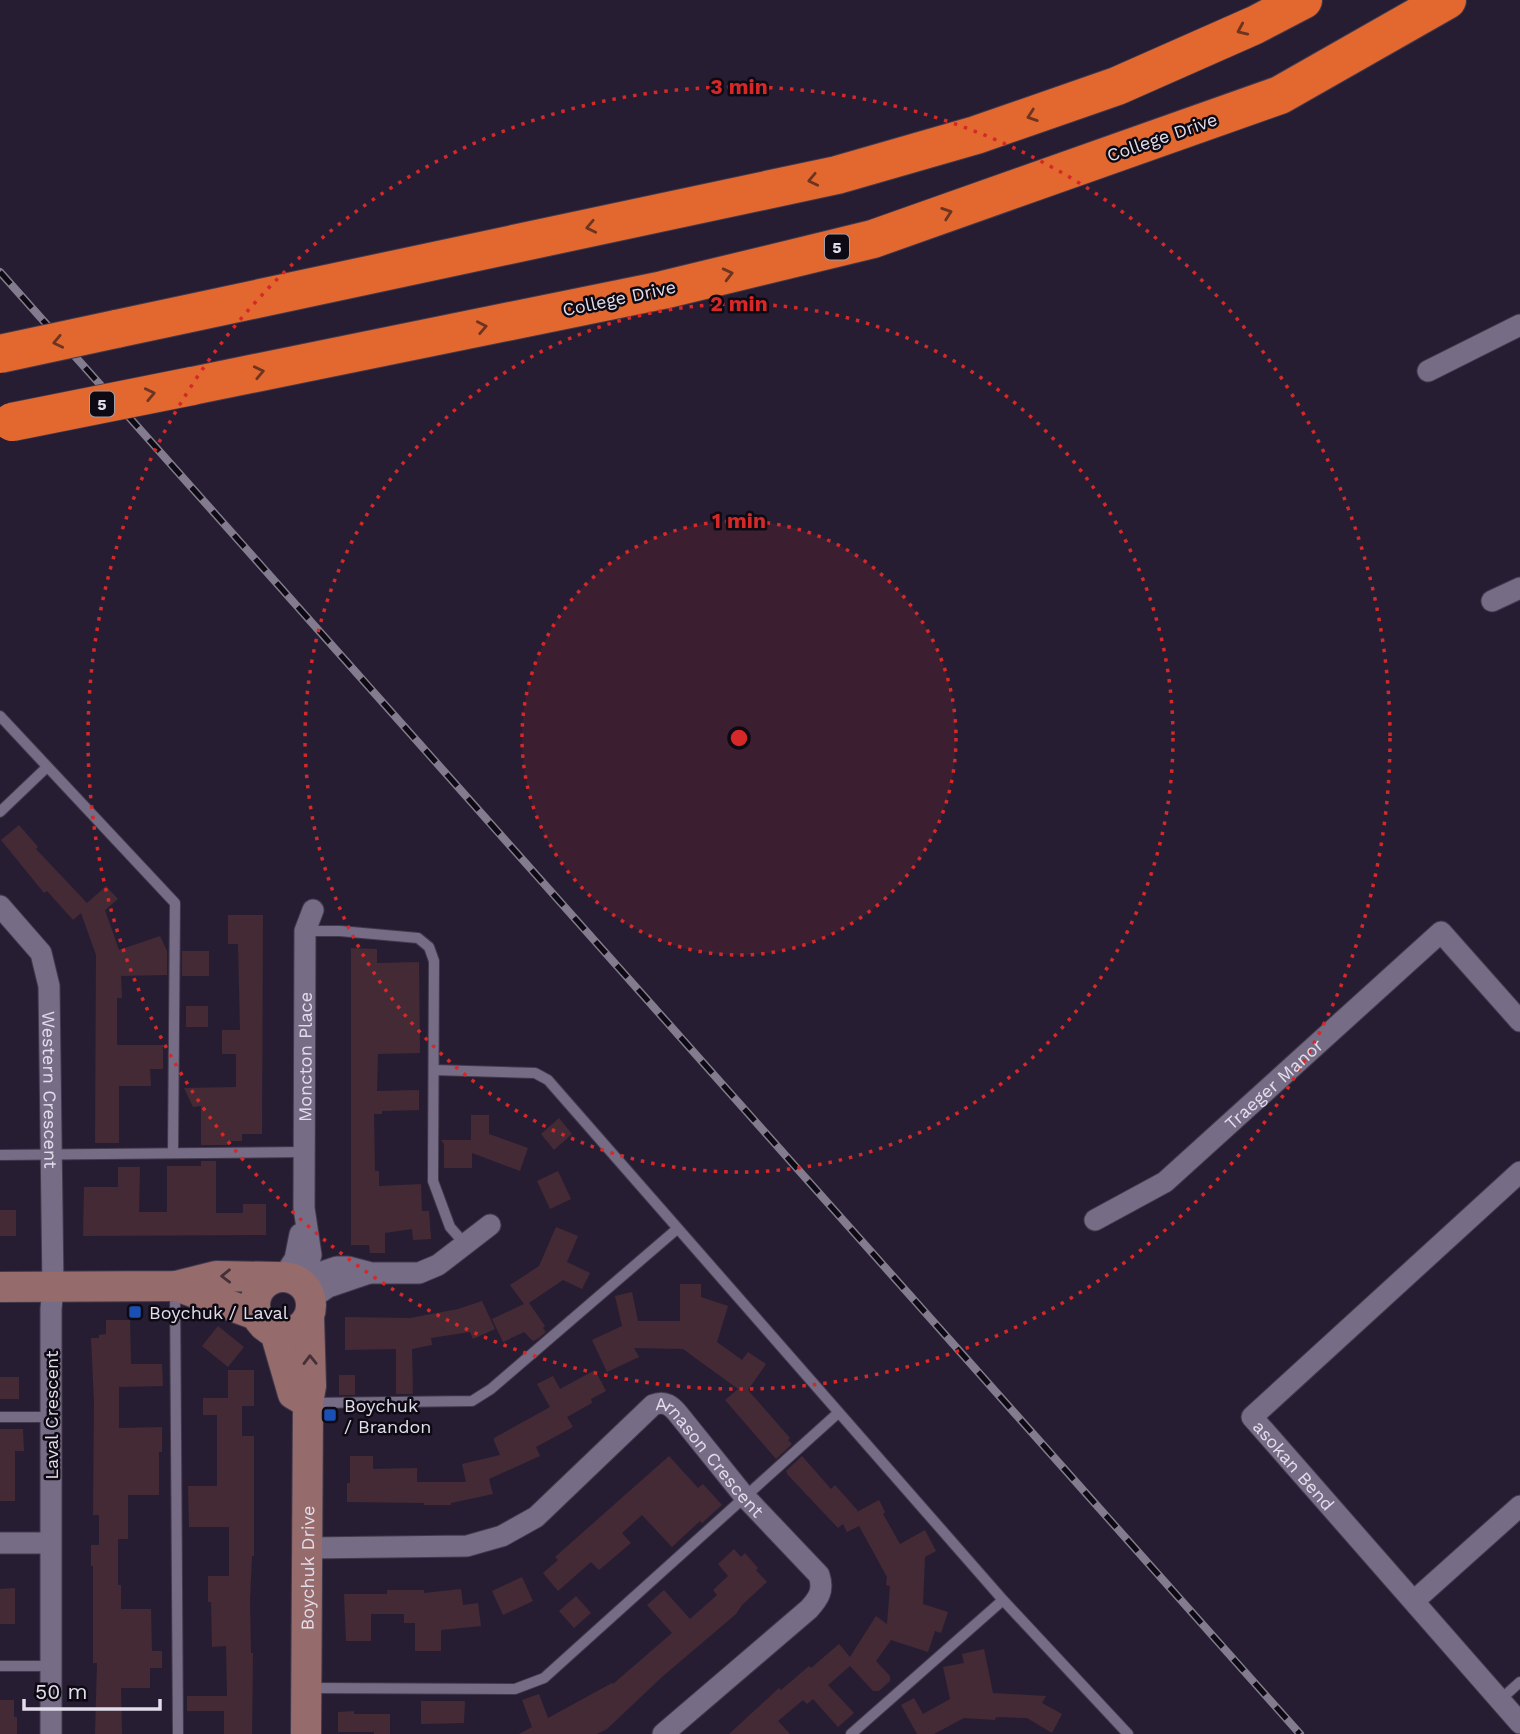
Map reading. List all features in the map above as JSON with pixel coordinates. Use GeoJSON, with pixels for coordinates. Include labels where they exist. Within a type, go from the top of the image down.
{"type":"FeatureCollection","features":[{"type":"Feature","properties":{"kind":"highway"},"geometry":{"type":"LineString","coordinates":[[0,354],[837,175],[976,135],[1117,86],[1303,0]]}},
{"type":"Feature","properties":{"kind":"highway","name":"College Drive"},"geometry":{"type":"LineString","coordinates":[[6,424],[663,290],[873,239],[1280,95],[1447,0]]}},
{"type":"Feature","properties":{"kind":"street"},"geometry":{"type":"LineString","coordinates":[[1428,371],[1520,325]]}},
{"type":"Feature","properties":{"kind":"street"},"geometry":{"type":"LineString","coordinates":[[1492,601],[1520,588]]}},
{"type":"Feature","properties":{"kind":"street","name":"Western Crescent"},"geometry":{"type":"LineString","coordinates":[[0,906],[41,953],[50,986],[53,1287]]}},
{"type":"Feature","properties":{"kind":"street","name":"Moncton Place"},"geometry":{"type":"LineString","coordinates":[[298,1290],[311,1255],[304,1208],[305,932],[313,910]]}},
{"type":"Feature","properties":{"kind":"street","name":"Traeger Manor"},"geometry":{"type":"LineString","coordinates":[[1095,1220],[1165,1182],[1441,932],[1520,1021]]}},
{"type":"Feature","properties":{"kind":"street","name":"asokan Bend"},"geometry":{"type":"LineString","coordinates":[[1520,1172],[1252,1417],[1520,1723]]}},
{"type":"Feature","properties":{"kind":"street"},"geometry":{"type":"LineString","coordinates":[[0,1287],[176,1286],[216,1276],[298,1290],[328,1287],[370,1273],[419,1273],[438,1265],[490,1225]]}},
{"type":"Feature","properties":{"kind":"street"},"geometry":{"type":"LineString","coordinates":[[298,1290],[264,1284],[255,1298],[293,1394],[308,1403]]}},
{"type":"Feature","properties":{"kind":"street"},"geometry":{"type":"LineString","coordinates":[[176,1286],[266,1324],[283,1334],[299,1329],[298,1290]]}},
{"type":"Feature","properties":{"kind":"street","name":"Laval Crescent"},"geometry":{"type":"LineString","coordinates":[[51,1734],[53,1287]]}},
{"type":"Feature","properties":{"kind":"street","name":"Boychuk Drive"},"geometry":{"type":"LineString","coordinates":[[298,1290],[311,1386],[308,1403],[306,1734]]}},
{"type":"Feature","properties":{"kind":"street","name":"Arnason Crescent"},"geometry":{"type":"LineString","coordinates":[[307,1548],[467,1546],[502,1536],[537,1517],[653,1405],[660,1402],[673,1408],[745,1497],[819,1574],[822,1584],[821,1594],[808,1609],[663,1734]]}},
{"type":"Feature","properties":{"kind":"street"},"geometry":{"type":"LineString","coordinates":[[1414,1601],[1520,1506]]}},
{"type":"Feature","properties":{"kind":"street"},"geometry":{"type":"LineString","coordinates":[[0,1543],[50,1542]]}},
{"type":"Feature","properties":{"kind":"lane"},"geometry":{"type":"LineString","coordinates":[[0,716],[175,903],[173,1153]]}},
{"type":"Feature","properties":{"kind":"lane"},"geometry":{"type":"LineString","coordinates":[[0,812],[47,768]]}},
{"type":"Feature","properties":{"kind":"lane"},"geometry":{"type":"LineString","coordinates":[[305,932],[340,931],[418,938],[429,947],[435,961],[433,1181],[450,1227],[464,1243]]}},
{"type":"Feature","properties":{"kind":"lane"},"geometry":{"type":"LineString","coordinates":[[434,1070],[535,1073],[548,1080],[1003,1600],[1128,1734]]}},
{"type":"Feature","properties":{"kind":"lane"},"geometry":{"type":"LineString","coordinates":[[0,1155],[304,1152]]}},
{"type":"Feature","properties":{"kind":"lane"},"geometry":{"type":"LineString","coordinates":[[308,1403],[472,1401],[491,1389],[677,1229]]}},
{"type":"Feature","properties":{"kind":"lane"},"geometry":{"type":"LineString","coordinates":[[176,1286],[178,1734]]}},
{"type":"Feature","properties":{"kind":"lane"},"geometry":{"type":"LineString","coordinates":[[307,1688],[515,1689],[544,1678],[838,1413]]}},
{"type":"Feature","properties":{"kind":"lane"},"geometry":{"type":"LineString","coordinates":[[0,1417],[51,1417]]}},
{"type":"Feature","properties":{"kind":"lane"},"geometry":{"type":"LineString","coordinates":[[850,1734],[1003,1600]]}},
{"type":"Feature","properties":{"kind":"lane"},"geometry":{"type":"LineString","coordinates":[[0,1666],[51,1666]]}},
{"type":"Feature","properties":{"kind":"lane"},"geometry":{"type":"LineString","coordinates":[[1500,1700],[1520,1682]]}},
{"type":"Feature","properties":{"kind":"building"},"geometry":{"type":"Polygon","coordinates":[[[19,825],[38,847],[36,849],[87,903],[106,886],[118,899],[105,910],[119,950],[160,936],[167,951],[167,975],[121,976],[122,998],[117,998],[117,1045],[163,1045],[163,1069],[150,1069],[151,1086],[119,1086],[119,1143],[95,1143],[96,955],[81,913],[73,920],[47,891],[44,893],[1,840],[19,825]]]}},
{"type":"Feature","properties":{"kind":"building"},"geometry":{"type":"Polygon","coordinates":[[[228,915],[263,915],[262,1134],[242,1134],[242,1141],[229,1141],[229,1145],[201,1145],[201,1106],[193,1107],[184,1088],[236,1087],[236,1054],[222,1054],[222,1030],[240,1030],[238,944],[228,944],[228,915]]]}},
{"type":"Feature","properties":{"kind":"building"},"geometry":{"type":"Polygon","coordinates":[[[351,948],[377,949],[377,963],[419,962],[420,1053],[378,1054],[377,1091],[419,1090],[419,1110],[382,1111],[382,1114],[374,1114],[375,1171],[379,1171],[379,1186],[421,1184],[422,1211],[429,1211],[431,1239],[413,1240],[412,1229],[385,1233],[385,1253],[370,1253],[369,1245],[351,1245],[351,948]]]}},
{"type":"Feature","properties":{"kind":"building"},"geometry":{"type":"Polygon","coordinates":[[[182,951],[209,951],[209,976],[182,976],[182,951]]]}},
{"type":"Feature","properties":{"kind":"building"},"geometry":{"type":"Polygon","coordinates":[[[186,1006],[208,1006],[208,1027],[186,1027],[186,1006]]]}},
{"type":"Feature","properties":{"kind":"building"},"geometry":{"type":"Polygon","coordinates":[[[471,1115],[489,1115],[489,1134],[528,1148],[520,1171],[472,1153],[472,1168],[444,1168],[444,1144],[441,1140],[471,1140],[471,1115]]]}},
{"type":"Feature","properties":{"kind":"building"},"geometry":{"type":"Polygon","coordinates":[[[559,1118],[572,1134],[554,1150],[541,1134],[559,1118]]]}},
{"type":"Feature","properties":{"kind":"building"},"geometry":{"type":"Polygon","coordinates":[[[201,1161],[216,1161],[216,1213],[243,1213],[243,1204],[266,1204],[266,1235],[83,1236],[84,1187],[118,1187],[118,1167],[140,1167],[139,1212],[167,1212],[167,1166],[201,1166],[201,1161]]]}},
{"type":"Feature","properties":{"kind":"building"},"geometry":{"type":"Polygon","coordinates":[[[558,1171],[571,1199],[550,1209],[537,1181],[558,1171]]]}},
{"type":"Feature","properties":{"kind":"building"},"geometry":{"type":"Polygon","coordinates":[[[0,1210],[16,1210],[16,1236],[0,1236],[0,1210]]]}},
{"type":"Feature","properties":{"kind":"building"},"geometry":{"type":"Polygon","coordinates":[[[556,1227],[578,1236],[567,1262],[590,1273],[582,1289],[563,1280],[529,1303],[545,1326],[543,1328],[546,1332],[539,1338],[533,1341],[524,1332],[503,1342],[492,1319],[524,1304],[510,1285],[539,1266],[556,1227]]]}},
{"type":"Feature","properties":{"kind":"building"},"geometry":{"type":"Polygon","coordinates":[[[680,1284],[701,1284],[701,1297],[728,1306],[717,1342],[742,1360],[748,1352],[766,1364],[748,1390],[790,1438],[788,1440],[792,1444],[776,1459],[725,1400],[738,1389],[683,1349],[634,1348],[639,1357],[607,1372],[592,1340],[622,1326],[615,1296],[632,1292],[638,1321],[680,1321],[680,1284]]]}},
{"type":"Feature","properties":{"kind":"building"},"geometry":{"type":"Polygon","coordinates":[[[482,1301],[495,1329],[473,1339],[470,1332],[431,1338],[432,1345],[412,1349],[413,1394],[396,1394],[396,1349],[345,1350],[345,1317],[410,1318],[458,1309],[482,1301]]]}},
{"type":"Feature","properties":{"kind":"building"},"geometry":{"type":"Polygon","coordinates":[[[106,1320],[130,1320],[131,1364],[162,1364],[163,1386],[119,1387],[119,1428],[162,1427],[159,1495],[128,1495],[128,1539],[118,1539],[118,1585],[121,1585],[121,1609],[151,1609],[152,1651],[162,1651],[162,1668],[150,1668],[150,1688],[121,1688],[122,1734],[95,1734],[97,1663],[93,1663],[91,1545],[99,1545],[99,1515],[93,1515],[94,1401],[91,1338],[106,1334],[106,1320]]]}},
{"type":"Feature","properties":{"kind":"building"},"geometry":{"type":"Polygon","coordinates":[[[218,1326],[244,1347],[228,1367],[202,1346],[218,1326]]]}},
{"type":"Feature","properties":{"kind":"building"},"geometry":{"type":"Polygon","coordinates":[[[228,1370],[254,1370],[254,1406],[242,1406],[242,1436],[254,1436],[254,1556],[250,1601],[253,1653],[252,1734],[224,1734],[224,1711],[187,1711],[187,1696],[227,1696],[226,1646],[212,1647],[208,1576],[229,1576],[229,1527],[189,1527],[188,1486],[217,1486],[217,1415],[203,1415],[203,1398],[228,1398],[228,1370]]]}},
{"type":"Feature","properties":{"kind":"building"},"geometry":{"type":"Polygon","coordinates":[[[595,1370],[606,1391],[591,1399],[592,1403],[567,1417],[573,1427],[536,1447],[540,1456],[489,1479],[493,1494],[451,1505],[347,1502],[350,1456],[373,1456],[373,1469],[417,1468],[417,1482],[466,1482],[462,1464],[500,1455],[494,1438],[550,1407],[537,1384],[553,1376],[560,1389],[595,1370]]]}},
{"type":"Feature","properties":{"kind":"building"},"geometry":{"type":"Polygon","coordinates":[[[339,1375],[355,1375],[355,1395],[339,1395],[339,1375]]]}},
{"type":"Feature","properties":{"kind":"building"},"geometry":{"type":"Polygon","coordinates":[[[0,1377],[19,1377],[19,1399],[0,1399],[0,1377]]]}},
{"type":"Feature","properties":{"kind":"building"},"geometry":{"type":"Polygon","coordinates":[[[0,1429],[23,1429],[24,1451],[15,1451],[15,1501],[0,1501],[0,1429]]]}},
{"type":"Feature","properties":{"kind":"building"},"geometry":{"type":"Polygon","coordinates":[[[669,1456],[698,1488],[703,1484],[722,1505],[672,1547],[642,1515],[622,1533],[631,1543],[599,1570],[591,1562],[558,1591],[543,1573],[558,1560],[555,1557],[669,1456]]]}},
{"type":"Feature","properties":{"kind":"building"},"geometry":{"type":"Polygon","coordinates":[[[802,1456],[831,1489],[835,1485],[858,1511],[855,1513],[879,1500],[885,1512],[883,1514],[900,1544],[925,1530],[936,1551],[925,1557],[923,1604],[948,1612],[941,1633],[935,1631],[928,1652],[891,1640],[876,1661],[890,1676],[890,1681],[879,1691],[873,1691],[850,1666],[828,1685],[854,1713],[838,1727],[813,1699],[807,1704],[803,1700],[778,1721],[790,1734],[729,1734],[779,1688],[781,1690],[809,1666],[811,1668],[839,1644],[850,1657],[876,1616],[887,1624],[890,1586],[886,1585],[887,1577],[859,1526],[847,1532],[843,1524],[838,1528],[788,1475],[786,1471],[802,1456]]]}},
{"type":"Feature","properties":{"kind":"building"},"geometry":{"type":"Polygon","coordinates":[[[734,1549],[741,1557],[745,1553],[767,1582],[736,1614],[662,1677],[607,1729],[597,1734],[519,1734],[532,1727],[522,1700],[539,1694],[548,1718],[613,1684],[672,1633],[647,1605],[664,1590],[690,1619],[717,1595],[713,1590],[728,1576],[718,1564],[734,1549]]]}},
{"type":"Feature","properties":{"kind":"building"},"geometry":{"type":"Polygon","coordinates":[[[522,1577],[533,1601],[503,1615],[492,1591],[522,1577]]]}},
{"type":"Feature","properties":{"kind":"building"},"geometry":{"type":"Polygon","coordinates":[[[15,1588],[15,1624],[0,1624],[0,1589],[15,1588]]]}},
{"type":"Feature","properties":{"kind":"building"},"geometry":{"type":"Polygon","coordinates":[[[461,1589],[463,1605],[478,1603],[481,1626],[441,1630],[441,1651],[415,1651],[415,1623],[404,1623],[404,1614],[371,1614],[371,1641],[346,1641],[344,1594],[387,1594],[387,1590],[424,1590],[424,1593],[461,1589]]]}},
{"type":"Feature","properties":{"kind":"building"},"geometry":{"type":"Polygon","coordinates":[[[576,1596],[591,1613],[574,1628],[559,1611],[576,1596]]]}},
{"type":"Feature","properties":{"kind":"building"},"geometry":{"type":"Polygon","coordinates":[[[984,1649],[993,1693],[1046,1696],[1042,1703],[1062,1714],[1052,1733],[1027,1718],[996,1717],[995,1720],[964,1718],[934,1734],[917,1734],[901,1705],[914,1698],[923,1714],[950,1699],[943,1667],[964,1663],[962,1654],[984,1649]]]}},
{"type":"Feature","properties":{"kind":"building"},"geometry":{"type":"Polygon","coordinates":[[[0,1700],[14,1700],[17,1734],[0,1734],[0,1700]]]}},
{"type":"Feature","properties":{"kind":"building"},"geometry":{"type":"Polygon","coordinates":[[[421,1701],[465,1701],[464,1723],[421,1724],[421,1701]]]}},
{"type":"Feature","properties":{"kind":"building"},"geometry":{"type":"Polygon","coordinates":[[[354,1711],[354,1714],[390,1714],[390,1734],[338,1732],[338,1712],[354,1711]]]}},
{"type":"Feature","properties":{"kind":"railway"},"geometry":{"type":"LineString","coordinates":[[0,272],[1300,1734]]}},
{"type":"Feature","properties":{"kind":"place","name":"Boychuk / Laval"},"geometry":{"type":"Point","coordinates":[135,1312]}},
{"type":"Feature","properties":{"kind":"place","name":"Boychuk / Brandon"},"geometry":{"type":"Point","coordinates":[330,1415]}}]}
